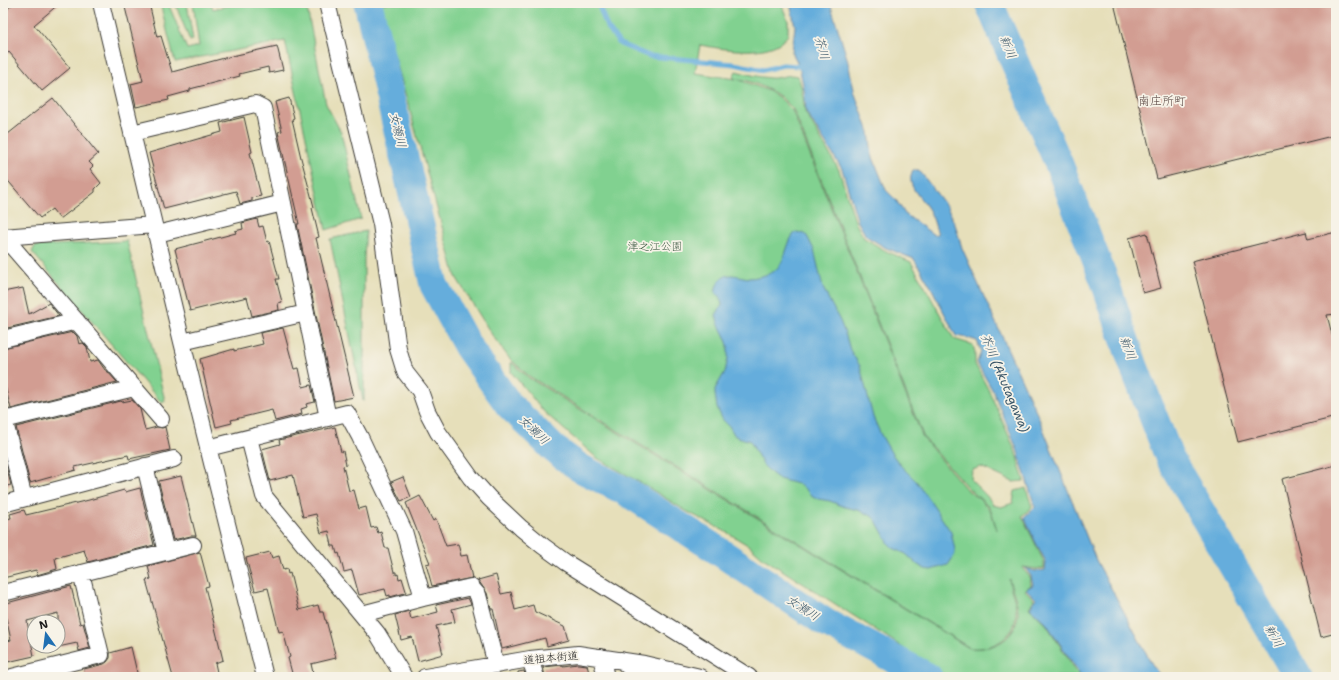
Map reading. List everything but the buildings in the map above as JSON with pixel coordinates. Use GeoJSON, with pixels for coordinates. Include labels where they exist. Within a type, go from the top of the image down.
{"type":"FeatureCollection","features":[{"type":"Feature","properties":{"kind":"street"},"geometry":{"type":"LineString","coordinates":[[101,3],[182,342],[265,677]]}},
{"type":"Feature","properties":{"kind":"street"},"geometry":{"type":"LineString","coordinates":[[327,3],[381,224],[398,349],[405,372],[420,391],[427,411],[438,432],[471,478],[489,498],[543,546],[565,562],[749,677]]}},
{"type":"Feature","properties":{"kind":"street"},"geometry":{"type":"LineString","coordinates":[[132,133],[256,104],[263,108],[328,418]]}},
{"type":"Feature","properties":{"kind":"street"},"geometry":{"type":"LineString","coordinates":[[4,237],[156,229],[283,203]]}},
{"type":"Feature","properties":{"kind":"street"},"geometry":{"type":"LineString","coordinates":[[4,237],[161,419]]}},
{"type":"Feature","properties":{"kind":"street"},"geometry":{"type":"LineString","coordinates":[[182,342],[306,313]]}},
{"type":"Feature","properties":{"kind":"street"},"geometry":{"type":"LineString","coordinates":[[3,339],[76,321]]}},
{"type":"Feature","properties":{"kind":"street"},"geometry":{"type":"LineString","coordinates":[[24,498],[4,418],[134,388]]}},
{"type":"Feature","properties":{"kind":"street"},"geometry":{"type":"LineString","coordinates":[[208,448],[347,413],[360,437],[404,531],[423,598]]}},
{"type":"Feature","properties":{"kind":"street"},"geometry":{"type":"LineString","coordinates":[[249,438],[264,496],[377,633],[404,677]]}},
{"type":"Feature","properties":{"kind":"street"},"geometry":{"type":"LineString","coordinates":[[3,504],[174,459]]}},
{"type":"Feature","properties":{"kind":"street"},"geometry":{"type":"LineString","coordinates":[[145,466],[166,552]]}},
{"type":"Feature","properties":{"kind":"street"},"geometry":{"type":"LineString","coordinates":[[3,593],[193,545]]}},
{"type":"Feature","properties":{"kind":"street"},"geometry":{"type":"LineString","coordinates":[[12,677],[101,655],[81,573]]}},
{"type":"Feature","properties":{"kind":"street"},"geometry":{"type":"LineString","coordinates":[[362,614],[471,587],[478,595],[496,665]]}},
{"type":"Feature","properties":{"kind":"street","name":"道祖本街道"},"geometry":{"type":"LineString","coordinates":[[425,677],[530,659],[578,654],[644,664],[700,677]]}},
{"type":"Feature","properties":{"kind":"street"},"geometry":{"type":"LineString","coordinates":[[601,657],[606,677]]}},
{"type":"Feature","properties":{"kind":"street"},"geometry":{"type":"LineString","coordinates":[[530,659],[536,677]]}},
{"type":"Feature","properties":{"kind":"street"},"geometry":{"type":"LineString","coordinates":[[621,660],[640,677]]}},
{"type":"Feature","properties":{"kind":"green space"},"geometry":{"type":"Polygon","coordinates":[[[160,3],[168,3],[187,49],[199,46],[193,3],[211,3],[213,9],[239,3],[306,3],[326,104],[341,132],[361,219],[326,230],[285,41],[175,62],[160,3]]]}},
{"type":"Feature","properties":{"kind":"green space"},"geometry":{"type":"Polygon","coordinates":[[[175,3],[187,3],[193,40],[190,41],[175,3]]]}},
{"type":"Feature","properties":{"kind":"green space","name":"津之江公園"},"geometry":{"type":"Polygon","coordinates":[[[380,3],[781,3],[788,21],[788,35],[782,41],[773,46],[753,50],[730,50],[700,45],[695,73],[736,79],[733,77],[736,71],[770,78],[791,75],[798,76],[802,89],[805,112],[839,170],[856,224],[864,238],[886,251],[911,262],[954,339],[973,345],[975,364],[990,393],[1015,450],[1024,481],[1013,482],[981,467],[972,470],[971,480],[986,495],[993,505],[1001,507],[1013,503],[1015,491],[1026,488],[1032,507],[1022,516],[1044,562],[1044,568],[1036,569],[1023,567],[1030,577],[1031,585],[1025,590],[1034,599],[1029,608],[1046,624],[1080,677],[950,677],[937,671],[887,637],[763,558],[751,547],[686,511],[597,458],[544,412],[511,372],[511,362],[529,378],[970,648],[529,376],[509,358],[492,335],[456,277],[380,3]],[[737,79],[769,91],[780,98],[792,110],[923,438],[966,489],[987,507],[991,513],[997,530],[992,513],[988,506],[968,488],[924,438],[793,109],[781,97],[772,91],[742,79],[737,79]],[[1009,579],[1016,609],[1015,622],[1007,636],[1001,641],[986,647],[978,648],[987,647],[995,645],[1002,641],[1008,636],[1013,630],[1017,622],[1017,605],[1009,579]]]}},
{"type":"Feature","properties":{"kind":"green space"},"geometry":{"type":"Polygon","coordinates":[[[366,231],[364,258],[363,401],[330,239],[366,231]]]}},
{"type":"Feature","properties":{"kind":"green space"},"geometry":{"type":"Polygon","coordinates":[[[127,241],[165,401],[161,402],[32,252],[35,246],[127,241]]]}},
{"type":"Feature","properties":{"kind":"water"},"geometry":{"type":"Polygon","coordinates":[[[790,3],[830,3],[847,58],[855,94],[869,132],[872,155],[886,190],[896,200],[905,214],[934,235],[938,234],[931,215],[911,182],[913,170],[919,170],[947,207],[956,227],[962,248],[1038,416],[1096,560],[1152,664],[1161,677],[1082,677],[1046,623],[1030,608],[1036,599],[1026,589],[1033,585],[1031,576],[1025,568],[1035,571],[1045,570],[1046,562],[1024,517],[1035,507],[1017,449],[993,391],[977,363],[981,351],[977,341],[956,336],[931,287],[914,259],[886,248],[866,236],[858,222],[842,169],[806,112],[804,89],[799,66],[792,52],[795,26],[790,3]]]}},
{"type":"Feature","properties":{"kind":"water"},"geometry":{"type":"Polygon","coordinates":[[[796,232],[803,233],[807,236],[814,250],[823,288],[840,321],[850,350],[860,366],[873,417],[881,435],[892,454],[901,466],[917,482],[951,532],[955,550],[954,556],[948,565],[931,570],[925,569],[906,554],[893,548],[889,544],[875,519],[870,515],[830,501],[818,499],[811,495],[801,485],[779,479],[763,465],[750,441],[735,436],[723,420],[717,408],[715,389],[725,372],[728,358],[728,345],[716,315],[722,305],[720,296],[716,294],[716,286],[722,278],[729,275],[751,278],[774,271],[782,261],[789,242],[796,232]]]}},
{"type":"Feature","properties":{"kind":"waterway","name":"女瀬川"},"geometry":{"type":"LineString","coordinates":[[368,3],[434,285],[468,347],[509,405],[554,449],[580,468],[627,492],[826,623],[928,677]]}},
{"type":"Feature","properties":{"kind":"waterway"},"geometry":{"type":"LineString","coordinates":[[598,3],[607,27],[620,44],[649,56],[734,64],[764,70],[783,65],[799,66],[804,70]]}},
{"type":"Feature","properties":{"kind":"waterway","name":"新川"},"geometry":{"type":"LineString","coordinates":[[989,3],[1058,162],[1105,282],[1133,364],[1169,457],[1298,677]]}},
{"type":"Feature","properties":{"kind":"district","name":"南庄所町"},"geometry":{"type":"Point","coordinates":[1162,101]}},
{"type":"Feature","properties":{"kind":"water label","name":"芥川"},"geometry":{"type":"Point","coordinates":[822,48]}},
{"type":"Feature","properties":{"kind":"water label","name":"芥川 (Akutagawa)"},"geometry":{"type":"Point","coordinates":[1005,383]}}]}
